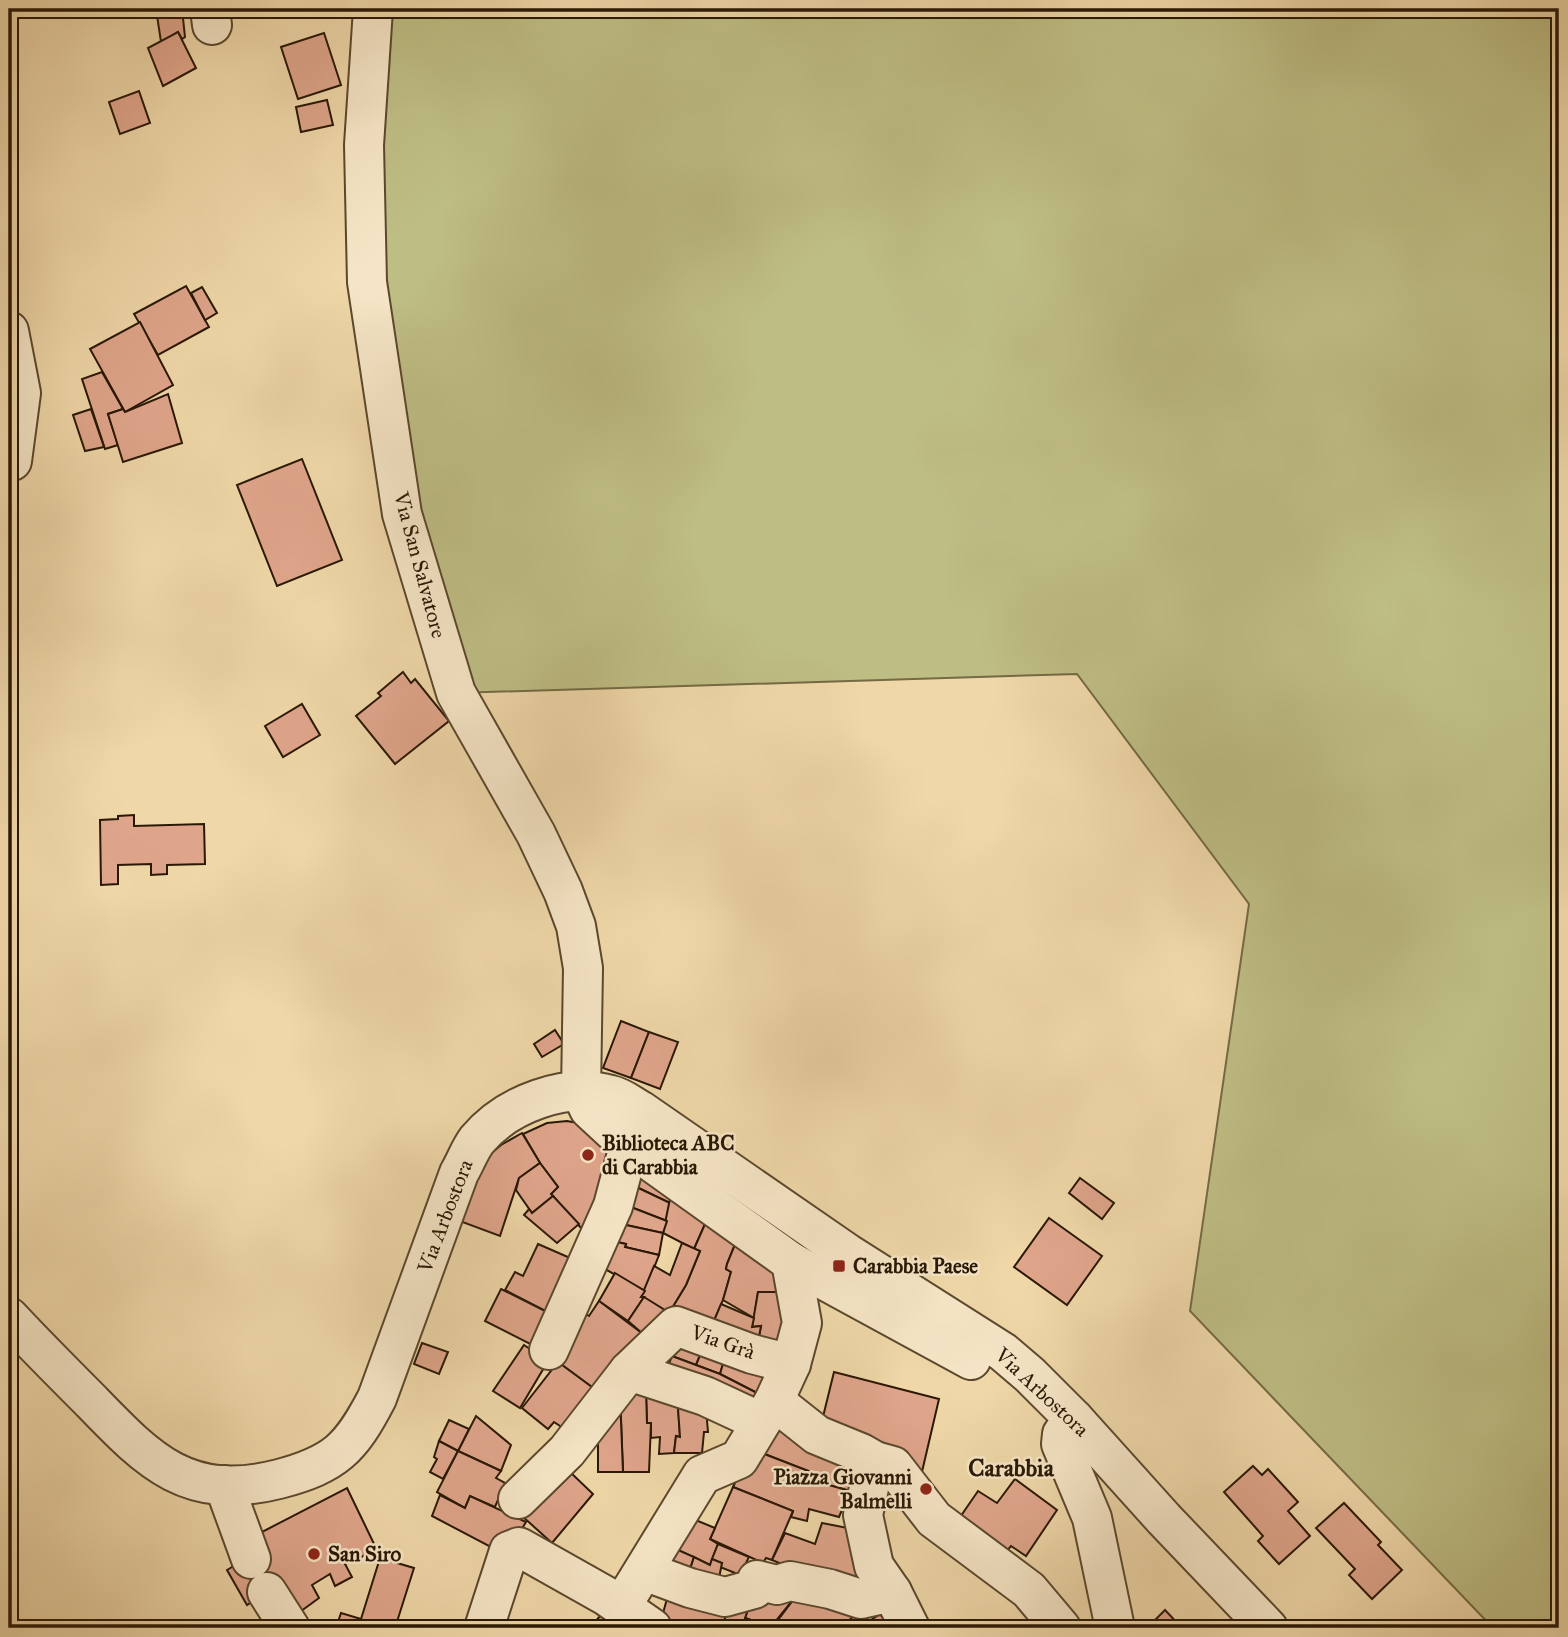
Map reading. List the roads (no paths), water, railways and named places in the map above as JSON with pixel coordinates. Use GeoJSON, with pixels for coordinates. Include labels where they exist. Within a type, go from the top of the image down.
{"type":"FeatureCollection","features":[{"type":"Feature","properties":{"kind":"street","name":"Via San Salvatore"},"geometry":{"type":"LineString","coordinates":[[373,9],[364,145],[367,282],[402,514],[456,693],[536,834],[576,926],[583,968],[581,1091]]}},
{"type":"Feature","properties":{"kind":"street"},"geometry":{"type":"LineString","coordinates":[[9,331],[21,393],[12,460]]}},
{"type":"Feature","properties":{"kind":"street"},"geometry":{"type":"LineString","coordinates":[[581,1091],[589,1109],[629,1146],[791,1262],[987,1368],[1030,1375]]}},
{"type":"Feature","properties":{"kind":"street","name":"Via Arbostora"},"geometry":{"type":"LineString","coordinates":[[9,1317],[137,1449],[169,1470],[204,1484],[224,1485],[261,1483],[302,1473],[333,1458],[359,1432],[377,1398],[460,1173],[477,1140],[499,1119],[553,1094],[581,1091],[612,1095],[640,1110],[860,1262],[1003,1352],[1074,1419],[1268,1628]]}},
{"type":"Feature","properties":{"kind":"street"},"geometry":{"type":"LineString","coordinates":[[549,1350],[613,1206],[629,1146]]}},
{"type":"Feature","properties":{"kind":"street"},"geometry":{"type":"LineString","coordinates":[[621,1606],[702,1475],[739,1459],[791,1364],[802,1323],[791,1262]]}},
{"type":"Feature","properties":{"kind":"street","name":"Via Grà"},"geometry":{"type":"LineString","coordinates":[[629,1371],[676,1326],[791,1364]]}},
{"type":"Feature","properties":{"kind":"street"},"geometry":{"type":"LineString","coordinates":[[518,1499],[567,1451],[629,1371],[705,1396],[767,1412],[862,1453],[874,1461],[893,1466],[934,1519],[1029,1590],[1061,1628]]}},
{"type":"Feature","properties":{"kind":"street"},"geometry":{"type":"LineString","coordinates":[[1074,1419],[1062,1434],[1061,1444],[1092,1518],[1115,1628]]}},
{"type":"Feature","properties":{"kind":"street"},"geometry":{"type":"LineString","coordinates":[[874,1461],[863,1515],[874,1566],[899,1605]]}},
{"type":"Feature","properties":{"kind":"street"},"geometry":{"type":"LineString","coordinates":[[224,1485],[259,1575],[290,1628]]}},
{"type":"Feature","properties":{"kind":"street"},"geometry":{"type":"LineString","coordinates":[[484,1628],[509,1551],[519,1546],[621,1606],[652,1628]]}},
{"type":"Feature","properties":{"kind":"street"},"geometry":{"type":"LineString","coordinates":[[644,1571],[690,1588],[725,1597],[754,1589],[757,1580],[777,1585],[790,1581],[861,1599],[899,1605]]}},
{"type":"Feature","properties":{"kind":"street"},"geometry":{"type":"LineString","coordinates":[[850,1628],[899,1605]]}},
{"type":"Feature","properties":{"kind":"place","name":"Biblioteca ABC di Carabbia"},"geometry":{"type":"Point","coordinates":[588,1155]}},
{"type":"Feature","properties":{"kind":"place","name":"Carabbia Paese"},"geometry":{"type":"Point","coordinates":[839,1266]}},
{"type":"Feature","properties":{"kind":"place","name":"Piazza Giovanni Balmelli"},"geometry":{"type":"Point","coordinates":[926,1489]}},
{"type":"Feature","properties":{"kind":"place","name":"San Siro"},"geometry":{"type":"Point","coordinates":[314,1554]}},
{"type":"Feature","properties":{"kind":"district","name":"Carabbia"},"geometry":{"type":"Point","coordinates":[1011,1468]}}]}
